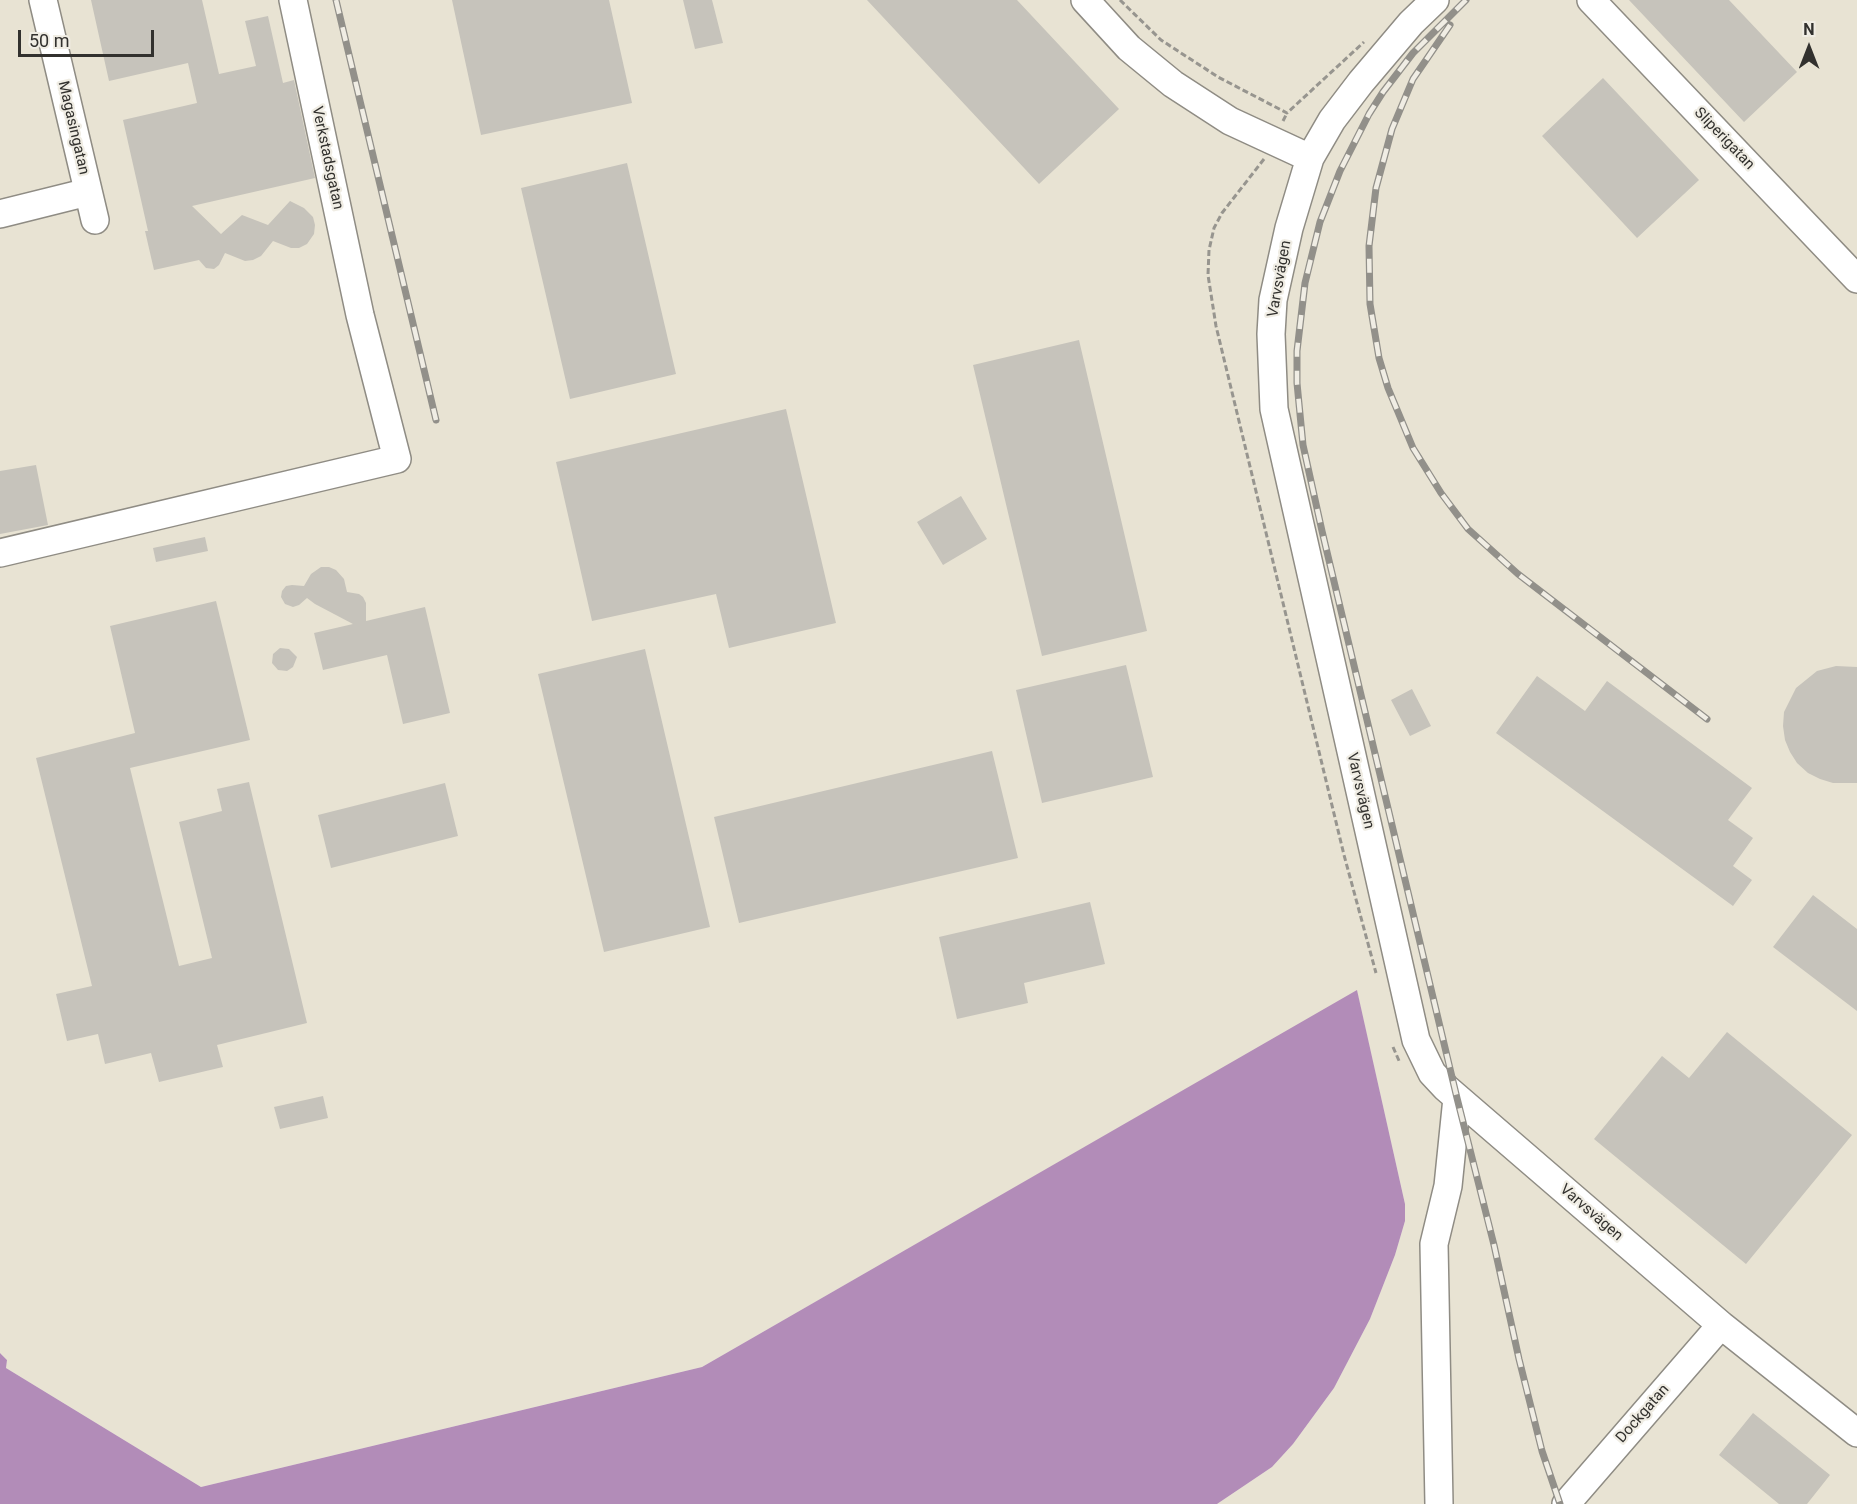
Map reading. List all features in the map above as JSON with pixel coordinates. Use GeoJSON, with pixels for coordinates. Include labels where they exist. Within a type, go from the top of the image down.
{"type":"FeatureCollection","features":[{"type":"Feature","properties":{"kind":"street","name":"Magasingatan"},"geometry":{"type":"LineString","coordinates":[[44,0],[95,220]]}},
{"type":"Feature","properties":{"kind":"street","name":"Verkstadsgatan"},"geometry":{"type":"LineString","coordinates":[[0,553],[397,459],[360,315],[293,0]]}},
{"type":"Feature","properties":{"kind":"street"},"geometry":{"type":"LineString","coordinates":[[1085,0],[1129,48],[1173,84],[1230,121],[1310,158]]}},
{"type":"Feature","properties":{"kind":"street","name":"Varvsvägen"},"geometry":{"type":"LineString","coordinates":[[1435,0],[1411,23],[1361,82],[1332,120],[1310,158],[1289,228],[1273,300],[1271,334],[1274,409],[1416,1040],[1432,1073],[1457,1098],[1720,1325],[1857,1433]]}},
{"type":"Feature","properties":{"kind":"street","name":"Sliperigatan"},"geometry":{"type":"LineString","coordinates":[[1591,0],[1857,279]]}},
{"type":"Feature","properties":{"kind":"street"},"geometry":{"type":"LineString","coordinates":[[0,214],[88,192]]}},
{"type":"Feature","properties":{"kind":"street"},"geometry":{"type":"LineString","coordinates":[[1439,1504],[1434,1244],[1448,1186],[1457,1098]]}},
{"type":"Feature","properties":{"kind":"street","name":"Dockgatan"},"geometry":{"type":"LineString","coordinates":[[1566,1504],[1720,1325]]}},
{"type":"Feature","properties":{"kind":"path"},"geometry":{"type":"LineString","coordinates":[[1120,0],[1161,40],[1218,77],[1287,113],[1369,36]]}},
{"type":"Feature","properties":{"kind":"shaded area"},"geometry":{"type":"Polygon","coordinates":[[[0,0],[1857,0],[1857,1504],[1217,1504],[1272,1467],[1293,1444],[1334,1388],[1370,1319],[1395,1255],[1405,1221],[1405,1204],[1357,991],[702,1367],[201,1487],[6,1368],[7,1360],[0,1353],[0,0]]]}},
{"type":"Feature","properties":{"kind":"shaded area"},"geometry":{"type":"Polygon","coordinates":[[[1357,990],[1405,1204],[1405,1221],[1395,1255],[1370,1319],[1334,1388],[1293,1444],[1272,1467],[1217,1504],[0,1504],[0,1353],[7,1360],[6,1368],[201,1487],[702,1367],[1357,990]]]}},
{"type":"Feature","properties":{"kind":"building"},"geometry":{"type":"Polygon","coordinates":[[[91,0],[202,0],[219,74],[256,66],[245,21],[268,16],[283,83],[294,80],[315,178],[192,206],[221,234],[242,215],[268,225],[290,201],[304,208],[313,217],[314,234],[307,244],[299,248],[291,248],[273,241],[261,256],[245,261],[225,253],[219,265],[214,269],[206,268],[199,260],[154,270],[145,231],[148,231],[123,120],[197,103],[188,63],[109,81],[91,0]]]}},
{"type":"Feature","properties":{"kind":"building"},"geometry":{"type":"Polygon","coordinates":[[[452,0],[609,0],[632,103],[481,135],[452,0]]]}},
{"type":"Feature","properties":{"kind":"building"},"geometry":{"type":"Polygon","coordinates":[[[683,0],[712,0],[723,43],[695,49],[683,0]]]}},
{"type":"Feature","properties":{"kind":"building"},"geometry":{"type":"Polygon","coordinates":[[[867,0],[1017,0],[1119,109],[1039,184],[867,0]]]}},
{"type":"Feature","properties":{"kind":"building"},"geometry":{"type":"Polygon","coordinates":[[[1629,0],[1729,0],[1797,72],[1744,122],[1629,0]]]}},
{"type":"Feature","properties":{"kind":"building"},"geometry":{"type":"Polygon","coordinates":[[[1603,78],[1699,180],[1637,238],[1542,136],[1603,78]]]}},
{"type":"Feature","properties":{"kind":"building"},"geometry":{"type":"Polygon","coordinates":[[[627,163],[676,374],[570,399],[521,188],[627,163]]]}},
{"type":"Feature","properties":{"kind":"building"},"geometry":{"type":"Polygon","coordinates":[[[1079,340],[1147,631],[1042,656],[973,365],[1079,340]]]}},
{"type":"Feature","properties":{"kind":"building"},"geometry":{"type":"Polygon","coordinates":[[[786,409],[836,623],[729,648],[716,594],[592,621],[556,462],[786,409]]]}},
{"type":"Feature","properties":{"kind":"building"},"geometry":{"type":"Polygon","coordinates":[[[36,465],[48,525],[0,534],[0,471],[36,465]]]}},
{"type":"Feature","properties":{"kind":"building"},"geometry":{"type":"Polygon","coordinates":[[[961,496],[987,539],[943,565],[917,522],[961,496]]]}},
{"type":"Feature","properties":{"kind":"building"},"geometry":{"type":"Polygon","coordinates":[[[205,537],[208,551],[156,562],[153,548],[205,537]]]}},
{"type":"Feature","properties":{"kind":"building"},"geometry":{"type":"Polygon","coordinates":[[[321,567],[336,570],[344,579],[347,592],[363,597],[366,603],[366,621],[425,607],[450,713],[403,724],[387,655],[323,670],[314,633],[353,624],[307,598],[293,607],[285,604],[281,597],[286,586],[304,586],[311,574],[321,567]]]}},
{"type":"Feature","properties":{"kind":"building"},"geometry":{"type":"Polygon","coordinates":[[[216,601],[250,740],[130,768],[179,966],[212,958],[179,822],[222,811],[217,789],[249,782],[307,1023],[217,1045],[223,1067],[159,1082],[151,1053],[105,1064],[98,1034],[67,1041],[56,994],[92,986],[36,758],[135,733],[110,626],[216,601]]]}},
{"type":"Feature","properties":{"kind":"building"},"geometry":{"type":"Polygon","coordinates":[[[280,648],[289,649],[297,657],[293,667],[287,671],[278,670],[272,663],[273,654],[280,648]]]}},
{"type":"Feature","properties":{"kind":"building"},"geometry":{"type":"Polygon","coordinates":[[[645,649],[710,927],[604,952],[538,674],[645,649]]]}},
{"type":"Feature","properties":{"kind":"building"},"geometry":{"type":"Polygon","coordinates":[[[1126,665],[1153,777],[1042,803],[1016,690],[1126,665]]]}},
{"type":"Feature","properties":{"kind":"building"},"geometry":{"type":"Polygon","coordinates":[[[1836,666],[1857,667],[1857,783],[1833,783],[1808,773],[1797,763],[1785,740],[1784,712],[1796,688],[1817,671],[1836,666]]]}},
{"type":"Feature","properties":{"kind":"building"},"geometry":{"type":"Polygon","coordinates":[[[1537,676],[1585,711],[1607,681],[1752,788],[1728,820],[1753,838],[1733,866],[1752,880],[1733,906],[1496,733],[1537,676]]]}},
{"type":"Feature","properties":{"kind":"building"},"geometry":{"type":"Polygon","coordinates":[[[1412,689],[1431,726],[1410,736],[1391,700],[1412,689]]]}},
{"type":"Feature","properties":{"kind":"building"},"geometry":{"type":"Polygon","coordinates":[[[992,751],[1018,858],[739,923],[714,817],[992,751]]]}},
{"type":"Feature","properties":{"kind":"building"},"geometry":{"type":"Polygon","coordinates":[[[445,783],[458,836],[331,868],[318,815],[445,783]]]}},
{"type":"Feature","properties":{"kind":"building"},"geometry":{"type":"Polygon","coordinates":[[[1813,895],[1857,929],[1857,1011],[1773,947],[1813,895]]]}},
{"type":"Feature","properties":{"kind":"building"},"geometry":{"type":"Polygon","coordinates":[[[1090,902],[1105,964],[1024,983],[1028,1003],[957,1019],[939,937],[1090,902]]]}},
{"type":"Feature","properties":{"kind":"building"},"geometry":{"type":"Polygon","coordinates":[[[1727,1032],[1852,1135],[1746,1264],[1594,1139],[1662,1056],[1689,1078],[1727,1032]]]}},
{"type":"Feature","properties":{"kind":"building"},"geometry":{"type":"Polygon","coordinates":[[[323,1096],[328,1118],[280,1129],[274,1107],[323,1096]]]}},
{"type":"Feature","properties":{"kind":"building"},"geometry":{"type":"Polygon","coordinates":[[[1753,1413],[1830,1475],[1807,1504],[1779,1504],[1719,1455],[1753,1413]]]}},
{"type":"Feature","properties":{"kind":"railway"},"geometry":{"type":"LineString","coordinates":[[336,0],[436,420]]}},
{"type":"Feature","properties":{"kind":"railway"},"geometry":{"type":"LineString","coordinates":[[1466,0],[1413,53],[1383,92],[1340,171],[1320,222],[1305,283],[1297,351],[1297,383],[1303,445],[1322,531],[1494,1245],[1519,1359],[1542,1451],[1560,1504]]}},
{"type":"Feature","properties":{"kind":"railway"},"geometry":{"type":"LineString","coordinates":[[1450,25],[1413,79],[1392,129],[1376,188],[1369,246],[1370,304],[1379,358],[1388,388],[1413,448],[1441,493],[1468,529],[1518,574],[1707,719]]}}]}
